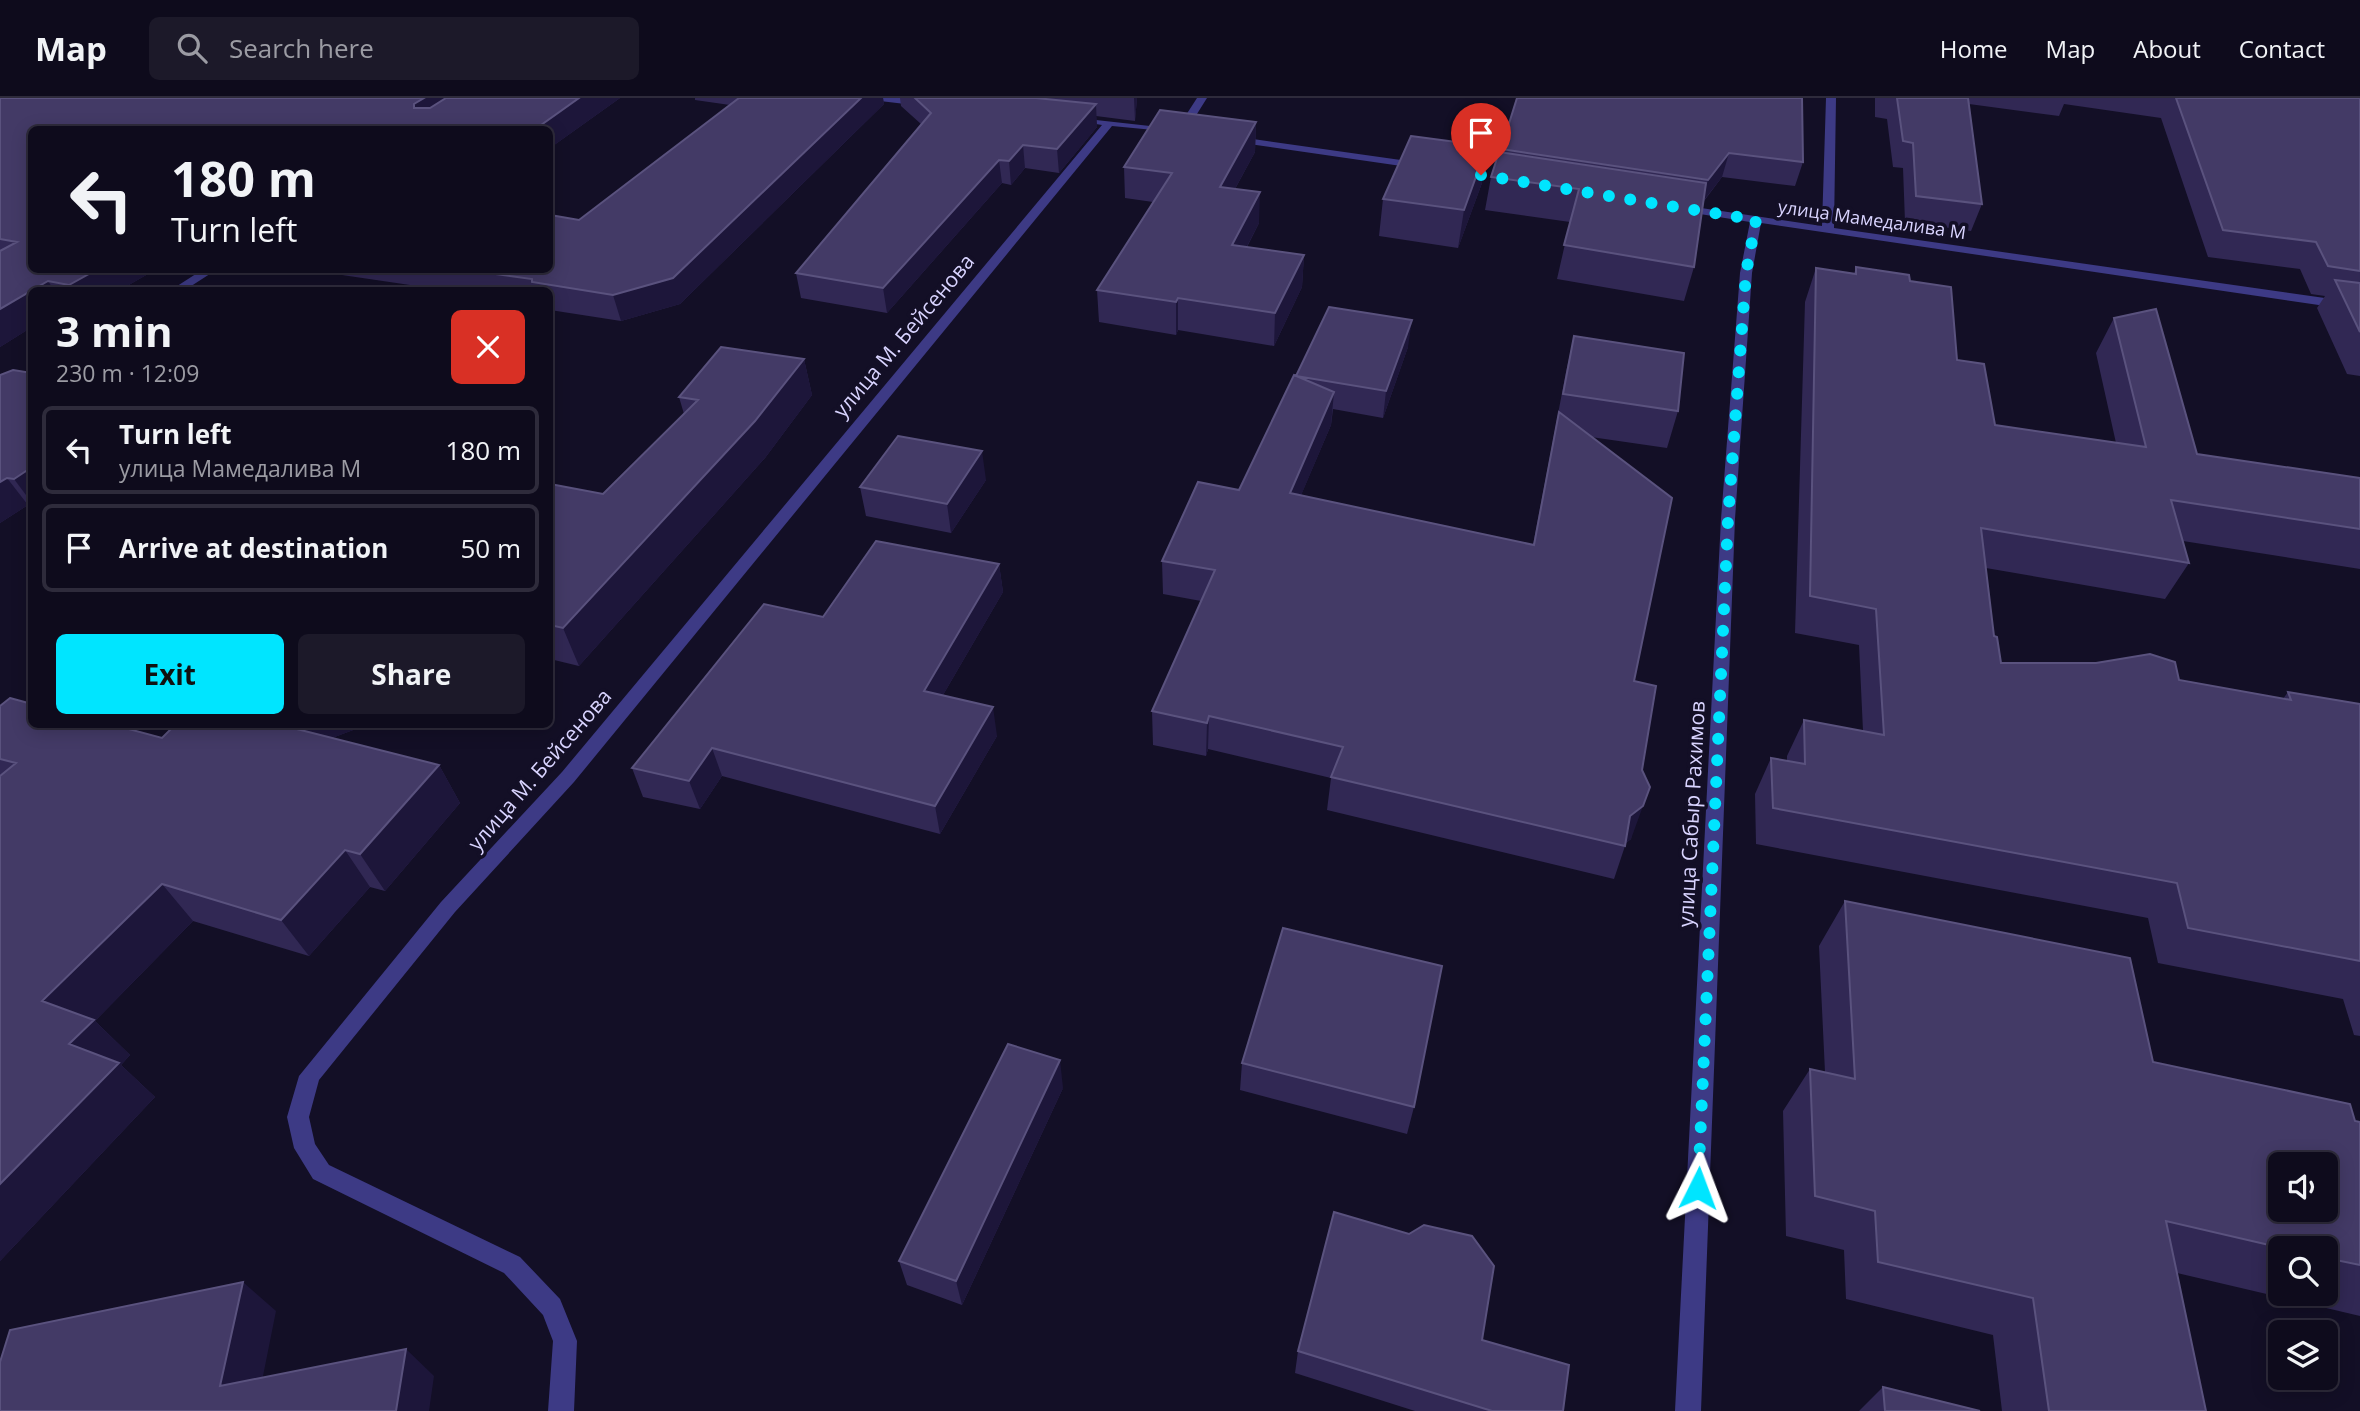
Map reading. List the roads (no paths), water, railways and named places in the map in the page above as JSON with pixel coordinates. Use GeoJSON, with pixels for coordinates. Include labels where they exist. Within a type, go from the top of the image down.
{"type":"FeatureCollection","features":[{"type":"Feature","properties":{"kind":"street"},"geometry":{"type":"LineString","coordinates":[[880,98],[929,103]]}},
{"type":"Feature","properties":{"kind":"street"},"geometry":{"type":"LineString","coordinates":[[1181,131],[1202,98]]}},
{"type":"Feature","properties":{"kind":"street"},"geometry":{"type":"LineString","coordinates":[[1828,230],[1831,98]]}},
{"type":"Feature","properties":{"kind":"street"},"geometry":{"type":"LineString","coordinates":[[1081,120],[1195,133]]}},
{"type":"Feature","properties":{"kind":"street","name":"улица М. Бейсенова"},"geometry":{"type":"LineString","coordinates":[[561,1411],[565,1341],[552,1307],[512,1265],[321,1172],[305,1148],[298,1117],[310,1076],[448,907],[568,777],[1109,123]]}},
{"type":"Feature","properties":{"kind":"street"},"geometry":{"type":"LineString","coordinates":[[1222,137],[1440,169]]}},
{"type":"Feature","properties":{"kind":"street","name":"улица Мамедалива М"},"geometry":{"type":"LineString","coordinates":[[1673,207],[2153,279],[2360,307]]}},
{"type":"Feature","properties":{"kind":"street","name":"улица Сабыр Рахимов"},"geometry":{"type":"LineString","coordinates":[[1688,1411],[1728,519],[1746,273],[1756,220]]}},
{"type":"Feature","properties":{"kind":"street"},"geometry":{"type":"LineString","coordinates":[[182,287],[205,273]]}}]}
